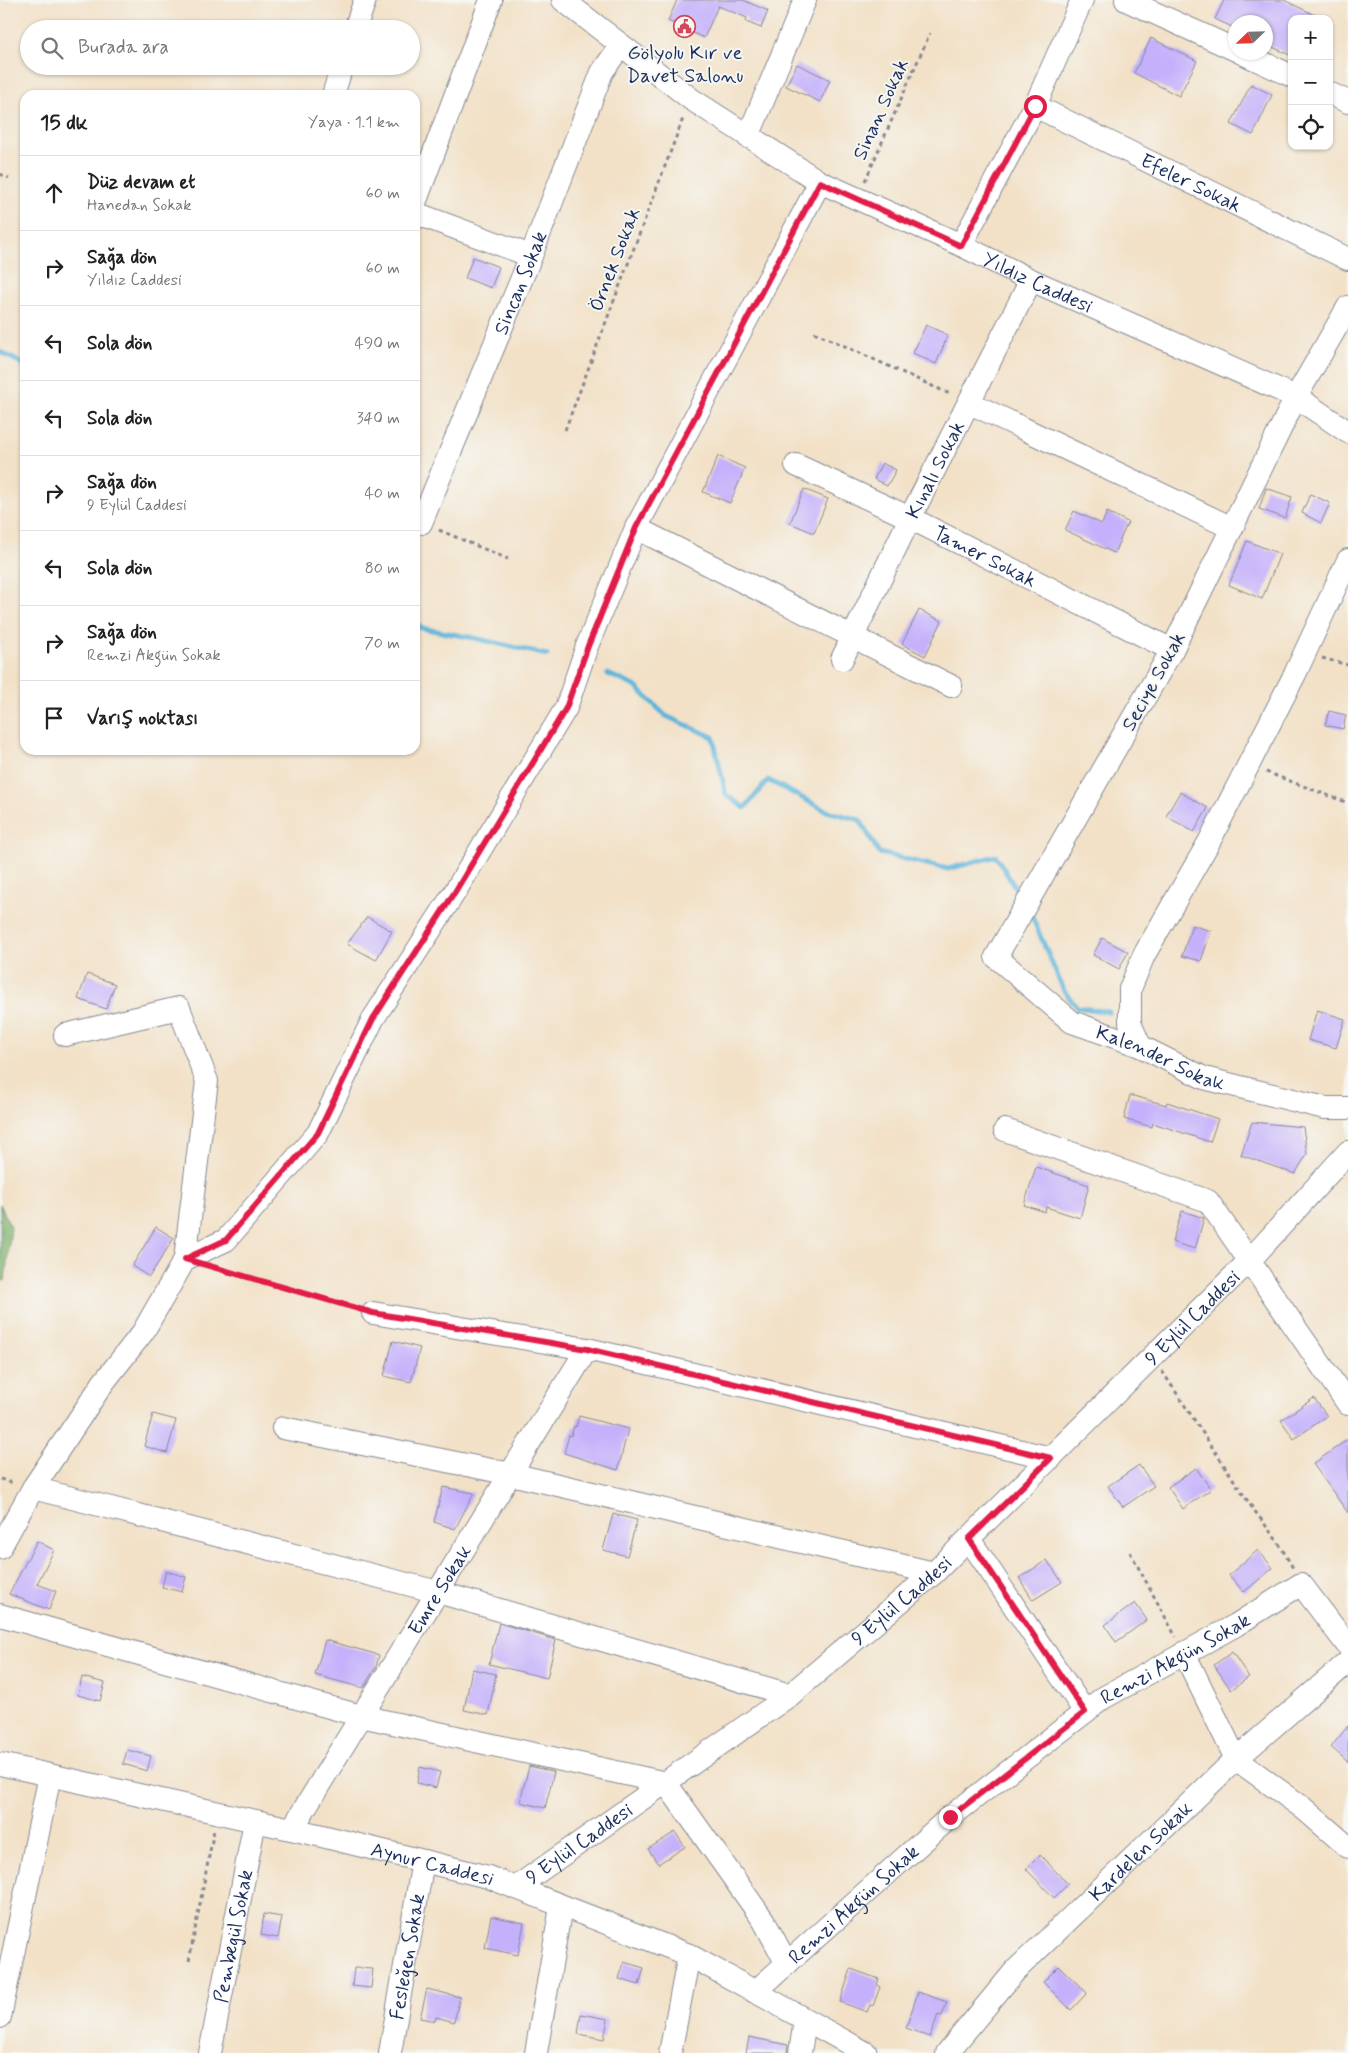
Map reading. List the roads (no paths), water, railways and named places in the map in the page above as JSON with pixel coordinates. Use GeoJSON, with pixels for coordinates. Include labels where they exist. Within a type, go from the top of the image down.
{"type":"FeatureCollection","features":[{"type":"Feature","properties":{"kind":"street"},"geometry":{"type":"LineString","coordinates":[[358,20],[365,0]]}},
{"type":"Feature","properties":{"kind":"street"},"geometry":{"type":"LineString","coordinates":[[420,189],[490,0]]}},
{"type":"Feature","properties":{"kind":"street","name":"Yıldız Caddesi"},"geometry":{"type":"LineString","coordinates":[[564,0],[691,99],[820,182],[961,246],[1030,280],[1296,397],[1348,432]]}},
{"type":"Feature","properties":{"kind":"street"},"geometry":{"type":"LineString","coordinates":[[748,137],[805,0]]}},
{"type":"Feature","properties":{"kind":"street"},"geometry":{"type":"LineString","coordinates":[[961,246],[1035,106],[1082,0]]}},
{"type":"Feature","properties":{"kind":"street"},"geometry":{"type":"LineString","coordinates":[[1126,0],[1228,46]]}},
{"type":"Feature","properties":{"kind":"street","name":"Sincan Sokak"},"geometry":{"type":"LineString","coordinates":[[421,523],[532,256],[602,72],[621,45]]}},
{"type":"Feature","properties":{"kind":"street"},"geometry":{"type":"LineString","coordinates":[[1257,60],[1288,74]]}},
{"type":"Feature","properties":{"kind":"street"},"geometry":{"type":"LineString","coordinates":[[335,90],[339,75]]}},
{"type":"Feature","properties":{"kind":"street"},"geometry":{"type":"LineString","coordinates":[[1333,95],[1348,102]]}},
{"type":"Feature","properties":{"kind":"street","name":"Efeler Sokak"},"geometry":{"type":"LineString","coordinates":[[1035,106],[1348,259]]}},
{"type":"Feature","properties":{"kind":"street"},"geometry":{"type":"LineString","coordinates":[[185,1259],[226,1240],[318,1133],[373,1019],[453,895],[566,708],[588,646],[636,528],[820,182]]}},
{"type":"Feature","properties":{"kind":"street"},"geometry":{"type":"LineString","coordinates":[[420,214],[464,226],[532,256]]}},
{"type":"Feature","properties":{"kind":"street","name":"Kınalı Sokak"},"geometry":{"type":"LineString","coordinates":[[842,659],[910,518],[970,403],[1030,280]]}},
{"type":"Feature","properties":{"kind":"street","name":"Seciye Sokak"},"geometry":{"type":"LineString","coordinates":[[996,957],[1172,650],[1296,397],[1348,307]]}},
{"type":"Feature","properties":{"kind":"street"},"geometry":{"type":"LineString","coordinates":[[970,403],[1232,528]]}},
{"type":"Feature","properties":{"kind":"street","name":"Tamer Sokak"},"geometry":{"type":"LineString","coordinates":[[796,465],[910,518],[1172,650]]}},
{"type":"Feature","properties":{"kind":"street"},"geometry":{"type":"LineString","coordinates":[[636,528],[951,686]]}},
{"type":"Feature","properties":{"kind":"street"},"geometry":{"type":"LineString","coordinates":[[1140,1046],[1130,1023],[1130,989],[1144,955],[1209,842],[1305,652],[1348,560]]}},
{"type":"Feature","properties":{"kind":"street","name":"Kalender Sokak"},"geometry":{"type":"LineString","coordinates":[[996,957],[1072,1022],[1140,1046],[1204,1078],[1325,1108],[1348,1108]]}},
{"type":"Feature","properties":{"kind":"street"},"geometry":{"type":"LineString","coordinates":[[0,1548],[34,1488],[103,1383],[143,1332],[185,1259],[207,1081],[179,1008],[65,1035]]}},
{"type":"Feature","properties":{"kind":"street"},"geometry":{"type":"LineString","coordinates":[[1005,1130],[1208,1202],[1348,1404]]}},
{"type":"Feature","properties":{"kind":"street","name":"9 Eylül Caddesi"},"geometry":{"type":"LineString","coordinates":[[515,1888],[790,1695],[934,1573],[1250,1260],[1346,1159]]}},
{"type":"Feature","properties":{"kind":"street"},"geometry":{"type":"LineString","coordinates":[[373,1313],[587,1349],[1051,1458]]}},
{"type":"Feature","properties":{"kind":"street","name":"Emre Sokak"},"geometry":{"type":"LineString","coordinates":[[292,1829],[587,1349]]}},
{"type":"Feature","properties":{"kind":"street"},"geometry":{"type":"LineString","coordinates":[[283,1428],[511,1474],[934,1573]]}},
{"type":"Feature","properties":{"kind":"street"},"geometry":{"type":"LineString","coordinates":[[34,1488],[438,1592],[790,1695]]}},
{"type":"Feature","properties":{"kind":"street"},"geometry":{"type":"LineString","coordinates":[[969,1539],[1085,1712]]}},
{"type":"Feature","properties":{"kind":"street","name":"Remzi Akgün Sokak"},"geometry":{"type":"LineString","coordinates":[[755,1992],[950,1817],[1103,1698],[1301,1584],[1348,1646]]}},
{"type":"Feature","properties":{"kind":"street"},"geometry":{"type":"LineString","coordinates":[[0,1616],[361,1716],[666,1783],[764,1922],[787,1964]]}},
{"type":"Feature","properties":{"kind":"street"},"geometry":{"type":"LineString","coordinates":[[1184,1653],[1236,1758],[1303,1808],[1348,1847]]}},
{"type":"Feature","properties":{"kind":"street","name":"Kardelen Sokak"},"geometry":{"type":"LineString","coordinates":[[947,2053],[1015,1971],[1236,1758],[1348,1662]]}},
{"type":"Feature","properties":{"kind":"street","name":"Aynur Caddesi"},"geometry":{"type":"LineString","coordinates":[[0,1764],[292,1829],[488,1878],[689,1955],[866,2053]]}},
{"type":"Feature","properties":{"kind":"street"},"geometry":{"type":"LineString","coordinates":[[0,2017],[8,1930],[50,1775]]}},
{"type":"Feature","properties":{"kind":"street","name":"Pembegül Sokak"},"geometry":{"type":"LineString","coordinates":[[210,2053],[255,1821]]}},
{"type":"Feature","properties":{"kind":"street","name":"Fesleğen Sokak"},"geometry":{"type":"LineString","coordinates":[[390,2053],[423,1861]]}},
{"type":"Feature","properties":{"kind":"street"},"geometry":{"type":"LineString","coordinates":[[536,2053],[561,1907]]}},
{"type":"Feature","properties":{"kind":"street"},"geometry":{"type":"LineString","coordinates":[[670,2053],[689,1955]]}},
{"type":"Feature","properties":{"kind":"street"},"geometry":{"type":"LineString","coordinates":[[800,2053],[805,2020]]}},
{"type":"Feature","properties":{"kind":"waterway"},"geometry":{"type":"LineString","coordinates":[[0,352],[20,362]]}},
{"type":"Feature","properties":{"kind":"waterway"},"geometry":{"type":"LineString","coordinates":[[420,627],[547,655]]}},
{"type":"Feature","properties":{"kind":"waterway"},"geometry":{"type":"LineString","coordinates":[[608,674],[635,686],[666,716],[713,737],[726,795],[745,808],[768,780],[827,811],[860,820],[879,853],[948,869],[996,856],[1022,899]]}},
{"type":"Feature","properties":{"kind":"waterway"},"geometry":{"type":"LineString","coordinates":[[1030,912],[1064,991],[1077,1007],[1109,1012]]}},
{"type":"Feature","properties":{"kind":"place","name":"Gölyolu Kır ve Davet Salonu"},"geometry":{"type":"Point","coordinates":[685,26]}}]}
